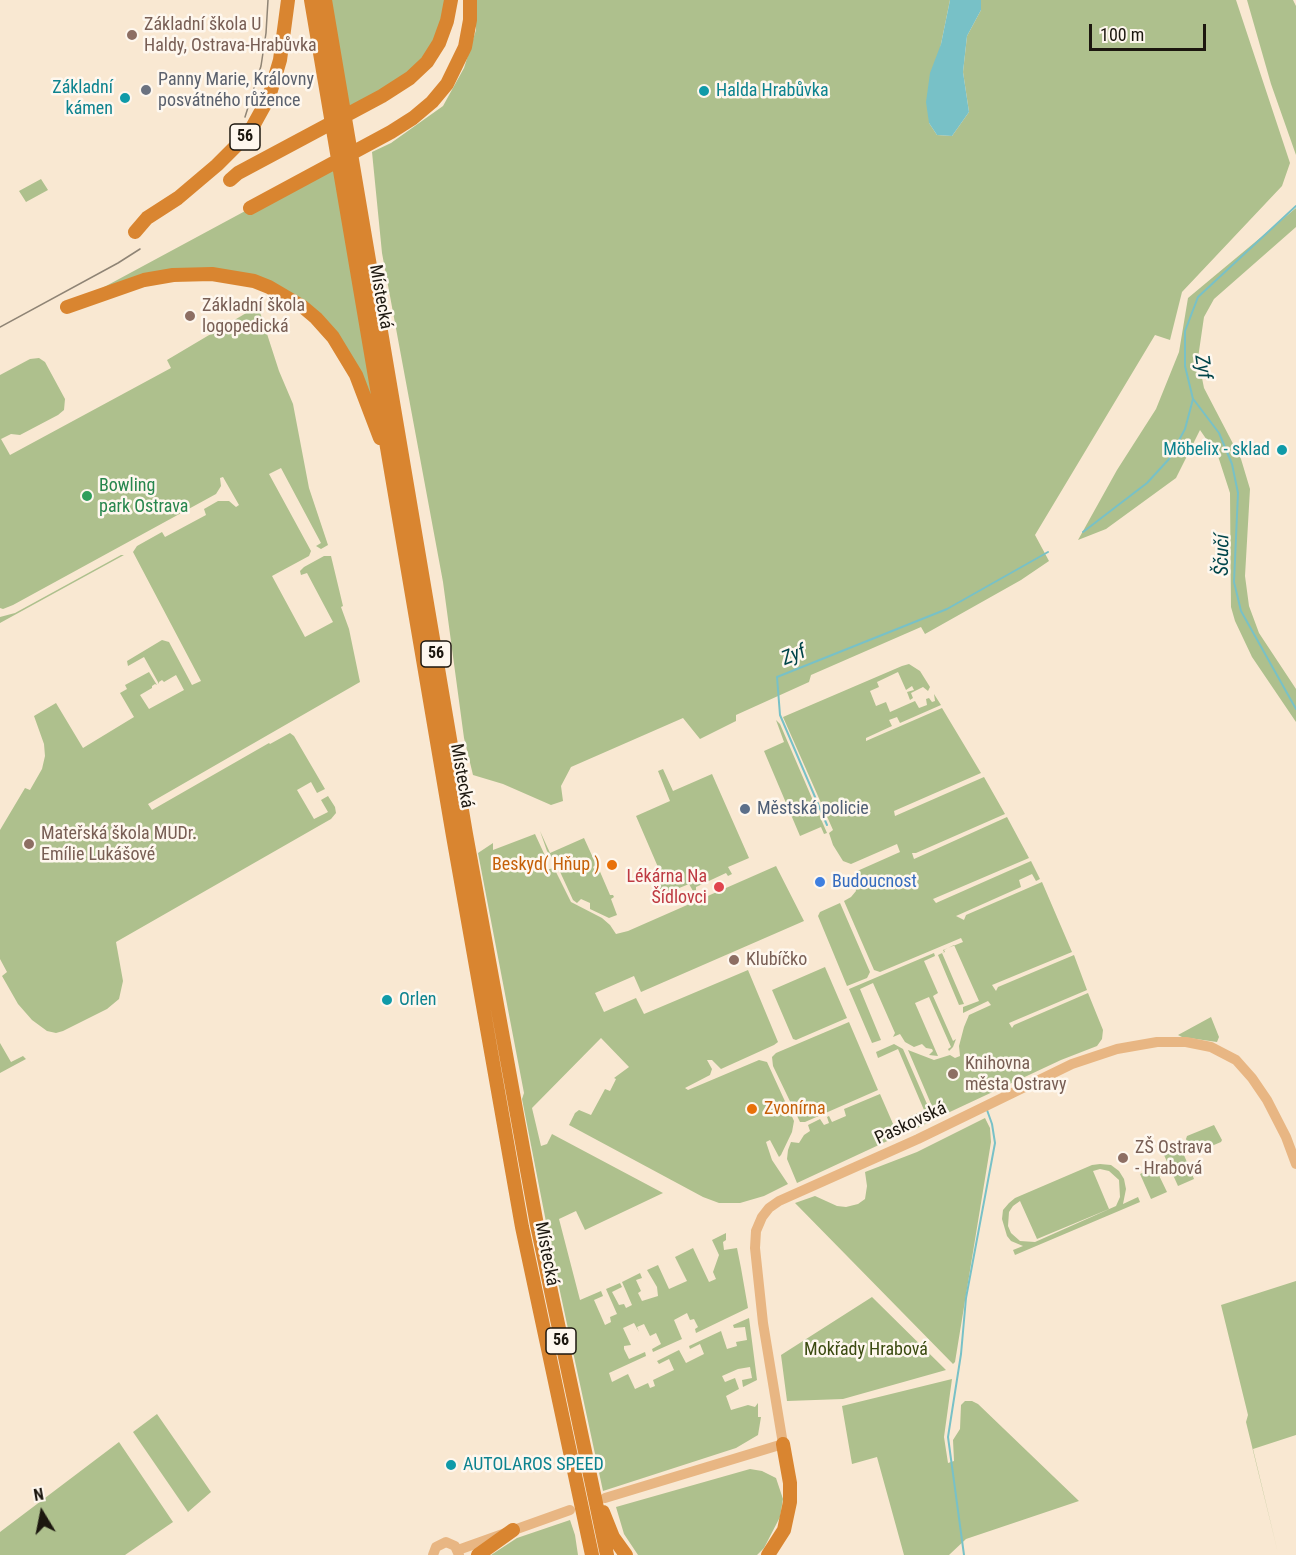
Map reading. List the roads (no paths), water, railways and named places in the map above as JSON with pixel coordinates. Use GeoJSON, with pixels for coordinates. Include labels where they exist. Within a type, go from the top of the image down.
{"type":"FeatureCollection","features":[{"type":"Feature","properties":{"kind":"highway","name":"56"},"geometry":{"type":"LineString","coordinates":[[135,232],[147,218],[178,198],[217,165],[243,140],[253,126],[269,97],[280,60],[288,0]]}},
{"type":"Feature","properties":{"kind":"highway","name":"Místecká"},"geometry":{"type":"LineString","coordinates":[[310,0],[522,1227],[588,1489]]}},
{"type":"Feature","properties":{"kind":"highway","name":"Místecká"},"geometry":{"type":"LineString","coordinates":[[325,0],[472,869],[537,1225],[585,1457],[588,1489]]}},
{"type":"Feature","properties":{"kind":"highway","name":"56"},"geometry":{"type":"LineString","coordinates":[[331,0],[339,81]]}},
{"type":"Feature","properties":{"kind":"highway","name":"56"},"geometry":{"type":"LineString","coordinates":[[230,180],[238,173],[382,96],[410,78],[431,56],[444,30],[451,0]]}},
{"type":"Feature","properties":{"kind":"highway"},"geometry":{"type":"LineString","coordinates":[[250,208],[391,132],[423,110],[447,84],[459,63],[468,38],[470,0]]}},
{"type":"Feature","properties":{"kind":"highway","name":"56"},"geometry":{"type":"LineString","coordinates":[[67,307],[144,280],[190,273],[236,277],[254,281],[279,292],[316,318],[344,354],[365,395],[392,474]]}},
{"type":"Feature","properties":{"kind":"highway"},"geometry":{"type":"LineString","coordinates":[[768,1555],[784,1530],[790,1502],[790,1483],[783,1444]]}},
{"type":"Feature","properties":{"kind":"highway"},"geometry":{"type":"LineString","coordinates":[[588,1489],[592,1555]]}},
{"type":"Feature","properties":{"kind":"highway"},"geometry":{"type":"LineString","coordinates":[[583,1555],[590,1511],[588,1489]]}},
{"type":"Feature","properties":{"kind":"highway"},"geometry":{"type":"LineString","coordinates":[[590,1511],[607,1555]]}},
{"type":"Feature","properties":{"kind":"highway"},"geometry":{"type":"LineString","coordinates":[[590,1511],[613,1536],[626,1555]]}},
{"type":"Feature","properties":{"kind":"highway"},"geometry":{"type":"LineString","coordinates":[[477,1555],[513,1530]]}},
{"type":"Feature","properties":{"kind":"main road","name":"Paskovská"},"geometry":{"type":"LineString","coordinates":[[783,1444],[762,1312],[755,1248],[756,1231],[762,1217],[779,1201],[985,1107],[1062,1069],[1099,1054],[1157,1042],[1198,1044],[1226,1053],[1236,1060],[1252,1078],[1279,1121],[1296,1164]]}},
{"type":"Feature","properties":{"kind":"main road"},"geometry":{"type":"LineString","coordinates":[[433,1555],[436,1546],[443,1543],[451,1543],[459,1553],[513,1530],[590,1511],[783,1444]]}},
{"type":"Feature","properties":{"kind":"water"},"geometry":{"type":"Polygon","coordinates":[[[950,0],[981,0],[981,10],[967,36],[963,72],[969,112],[952,136],[937,135],[929,123],[926,102],[930,73],[941,44],[950,0]]]}},
{"type":"Feature","properties":{"kind":"waterway","name":"Zyf"},"geometry":{"type":"LineString","coordinates":[[1083,532],[1147,483],[1169,459],[1185,429],[1193,399],[1185,366],[1185,331],[1198,297],[1296,206]]}},
{"type":"Feature","properties":{"kind":"waterway","name":"Ščučí"},"geometry":{"type":"LineString","coordinates":[[1194,400],[1219,433],[1232,464],[1238,493],[1234,582],[1241,611],[1296,709]]}},
{"type":"Feature","properties":{"kind":"waterway","name":"Zyf"},"geometry":{"type":"LineString","coordinates":[[827,825],[780,715],[777,677],[947,609],[1048,552]]}},
{"type":"Feature","properties":{"kind":"waterway"},"geometry":{"type":"LineString","coordinates":[[964,1555],[948,1437],[961,1354],[966,1298],[995,1143],[987,1110]]}},
{"type":"Feature","properties":{"kind":"tram line"},"geometry":{"type":"LineString","coordinates":[[245,117],[261,66],[268,0]]}},
{"type":"Feature","properties":{"kind":"tram line"},"geometry":{"type":"LineString","coordinates":[[0,327],[140,249]]}},
{"type":"Feature","properties":{"kind":"place","name":"Základní škola U Haldy, Ostrava-Hrabůvka"},"geometry":{"type":"Point","coordinates":[132,35]}},
{"type":"Feature","properties":{"kind":"place","name":"Panny Marie, Královny posvátného růžence"},"geometry":{"type":"Point","coordinates":[146,90]}},
{"type":"Feature","properties":{"kind":"place","name":"Halda Hrabůvka"},"geometry":{"type":"Point","coordinates":[704,91]}},
{"type":"Feature","properties":{"kind":"place","name":"Základní kámen"},"geometry":{"type":"Point","coordinates":[125,98]}},
{"type":"Feature","properties":{"kind":"place","name":"Základní škola logopedická"},"geometry":{"type":"Point","coordinates":[190,316]}},
{"type":"Feature","properties":{"kind":"place","name":"Möbelix - sklad"},"geometry":{"type":"Point","coordinates":[1282,450]}},
{"type":"Feature","properties":{"kind":"place","name":"Bowling park Ostrava"},"geometry":{"type":"Point","coordinates":[87,496]}},
{"type":"Feature","properties":{"kind":"place","name":"Městská policie"},"geometry":{"type":"Point","coordinates":[745,809]}},
{"type":"Feature","properties":{"kind":"place","name":"Mateřská škola MUDr. Emílie Lukášové"},"geometry":{"type":"Point","coordinates":[29,844]}},
{"type":"Feature","properties":{"kind":"place","name":"Beskyd( Hňup )"},"geometry":{"type":"Point","coordinates":[612,865]}},
{"type":"Feature","properties":{"kind":"place","name":"Budoucnost"},"geometry":{"type":"Point","coordinates":[820,882]}},
{"type":"Feature","properties":{"kind":"place","name":"Lékárna Na Šídlovci"},"geometry":{"type":"Point","coordinates":[719,887]}},
{"type":"Feature","properties":{"kind":"place","name":"Klubíčko"},"geometry":{"type":"Point","coordinates":[734,960]}},
{"type":"Feature","properties":{"kind":"place","name":"Orlen"},"geometry":{"type":"Point","coordinates":[387,1000]}},
{"type":"Feature","properties":{"kind":"place","name":"Knihovna města Ostravy"},"geometry":{"type":"Point","coordinates":[953,1074]}},
{"type":"Feature","properties":{"kind":"place","name":"Zvonírna"},"geometry":{"type":"Point","coordinates":[752,1109]}},
{"type":"Feature","properties":{"kind":"place","name":"ZŠ Ostrava - Hrabová"},"geometry":{"type":"Point","coordinates":[1123,1158]}},
{"type":"Feature","properties":{"kind":"place","name":"AUTOLAROS SPEED"},"geometry":{"type":"Point","coordinates":[451,1465]}},
{"type":"Feature","properties":{"kind":"park label","name":"Mokřady Hrabová"},"geometry":{"type":"Point","coordinates":[866,1350]}}]}
